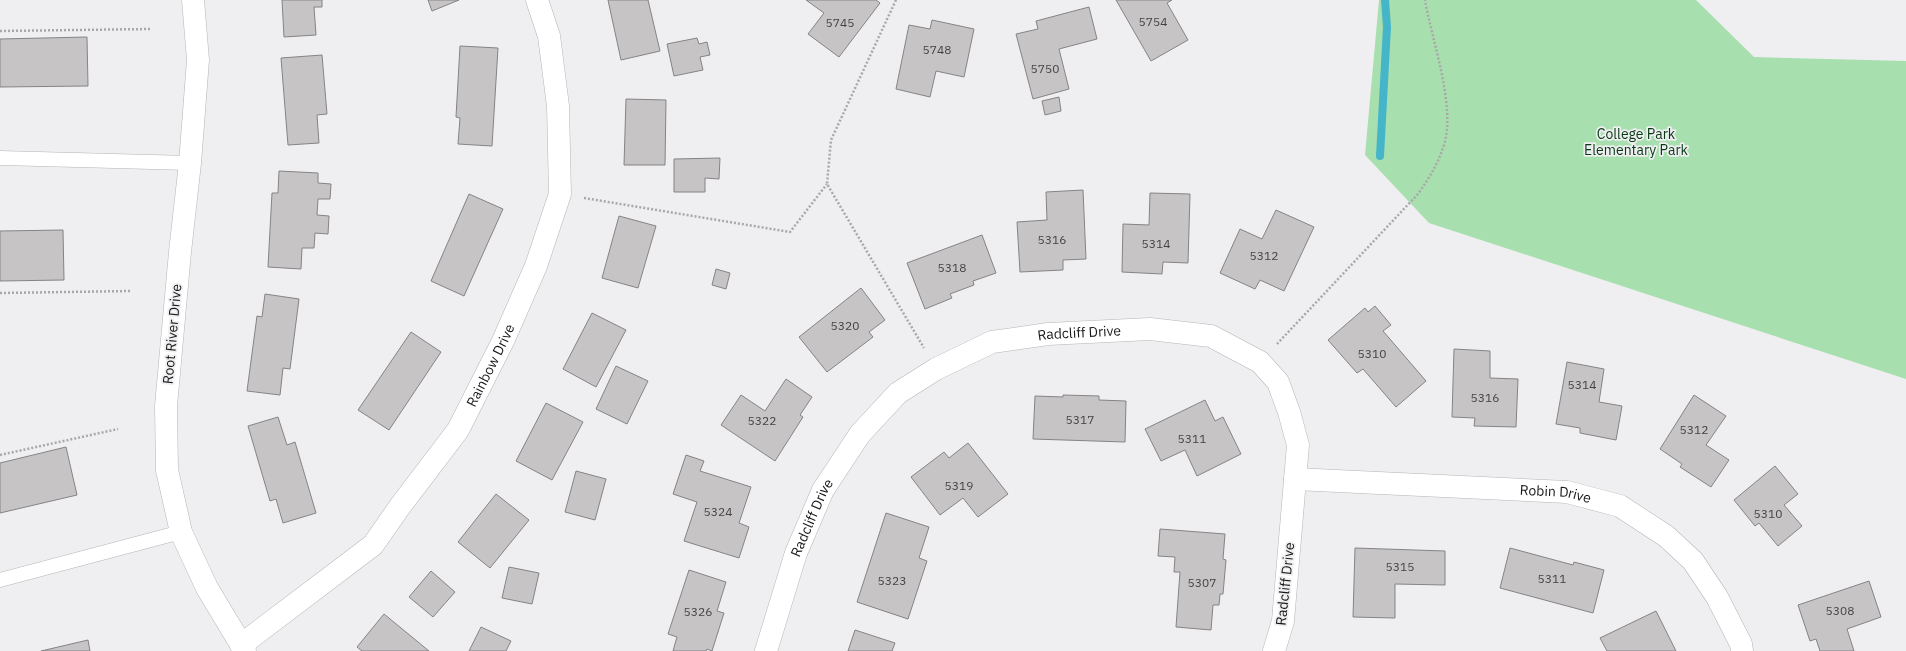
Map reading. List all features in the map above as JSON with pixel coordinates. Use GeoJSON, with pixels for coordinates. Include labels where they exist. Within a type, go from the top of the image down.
{"type":"FeatureCollection","features":[{"type":"Feature","properties":{"kind":"street","name":"Root River Drive"},"geometry":{"type":"LineString","coordinates":[[194,0],[198,60],[190,163],[180,252],[166,406],[167,470],[181,532],[207,588],[243,648]]}},
{"type":"Feature","properties":{"kind":"street","name":"Rainbow Drive"},"geometry":{"type":"LineString","coordinates":[[243,648],[373,545],[401,505],[458,430],[503,341],[536,266],[560,194],[558,106],[549,36],[537,0]]}},
{"type":"Feature","properties":{"kind":"street","name":"Radcliff Drive"},"geometry":{"type":"LineString","coordinates":[[766,651],[796,553],[823,490],[860,434],[898,393],[936,368],[992,342],[1048,334],[1150,329],[1211,336],[1260,362],[1278,382],[1289,412],[1298,445],[1283,621],[1274,651]]}},
{"type":"Feature","properties":{"kind":"street","name":"Robin Drive"},"geometry":{"type":"LineString","coordinates":[[1295,479],[1567,492],[1620,506],[1666,536],[1693,562],[1717,597],[1741,644],[1742,651]]}},
{"type":"Feature","properties":{"kind":"lane"},"geometry":{"type":"LineString","coordinates":[[0,158],[190,163]]}},
{"type":"Feature","properties":{"kind":"lane"},"geometry":{"type":"LineString","coordinates":[[0,580],[181,532]]}},
{"type":"Feature","properties":{"kind":"path"},"geometry":{"type":"LineString","coordinates":[[560,194],[790,232],[827,184],[830,140],[896,0]]}},
{"type":"Feature","properties":{"kind":"path"},"geometry":{"type":"LineString","coordinates":[[1260,362],[1418,194],[1434,171],[1444,144],[1447,109],[1442,78],[1425,0]]}},
{"type":"Feature","properties":{"kind":"path"},"geometry":{"type":"LineString","coordinates":[[0,31],[150,29]]}},
{"type":"Feature","properties":{"kind":"path"},"geometry":{"type":"LineString","coordinates":[[827,184],[936,368]]}},
{"type":"Feature","properties":{"kind":"path"},"geometry":{"type":"LineString","coordinates":[[0,293],[131,291]]}},
{"type":"Feature","properties":{"kind":"path"},"geometry":{"type":"LineString","coordinates":[[0,455],[118,429]]}},
{"type":"Feature","properties":{"kind":"green space","name":"College Park Elementary Park"},"geometry":{"type":"Polygon","coordinates":[[[1379,0],[1696,0],[1754,57],[1906,61],[1906,379],[1429,223],[1365,155],[1379,0]]]}},
{"type":"Feature","properties":{"kind":"building"},"geometry":{"type":"Polygon","coordinates":[[[282,0],[322,0],[322,7],[314,7],[316,35],[284,37],[282,0]]]}},
{"type":"Feature","properties":{"kind":"building"},"geometry":{"type":"Polygon","coordinates":[[[428,0],[459,0],[432,11],[428,0]]]}},
{"type":"Feature","properties":{"kind":"building"},"geometry":{"type":"Polygon","coordinates":[[[608,0],[648,0],[660,51],[621,60],[608,0]]]}},
{"type":"Feature","properties":{"kind":"building"},"geometry":{"type":"Polygon","coordinates":[[[806,0],[876,0],[880,3],[839,57],[808,34],[824,13],[806,0]]]}},
{"type":"Feature","properties":{"kind":"building"},"geometry":{"type":"Polygon","coordinates":[[[1116,0],[1172,0],[1167,3],[1188,40],[1151,61],[1116,0]]]}},
{"type":"Feature","properties":{"kind":"building"},"geometry":{"type":"Polygon","coordinates":[[[1089,7],[1097,39],[1059,49],[1069,89],[1033,99],[1016,34],[1038,29],[1036,21],[1089,7]]]}},
{"type":"Feature","properties":{"kind":"building"},"geometry":{"type":"Polygon","coordinates":[[[932,20],[974,29],[964,77],[936,71],[930,97],[896,89],[909,25],[930,29],[932,20]]]}},
{"type":"Feature","properties":{"kind":"building"},"geometry":{"type":"Polygon","coordinates":[[[87,37],[88,86],[0,87],[0,39],[87,37]]]}},
{"type":"Feature","properties":{"kind":"building"},"geometry":{"type":"Polygon","coordinates":[[[697,38],[699,44],[707,42],[710,55],[700,57],[703,70],[674,76],[667,44],[697,38]]]}},
{"type":"Feature","properties":{"kind":"building"},"geometry":{"type":"Polygon","coordinates":[[[460,46],[498,48],[492,146],[458,144],[460,118],[456,117],[460,46]]]}},
{"type":"Feature","properties":{"kind":"building"},"geometry":{"type":"Polygon","coordinates":[[[322,55],[327,114],[317,115],[319,143],[288,145],[281,58],[322,55]]]}},
{"type":"Feature","properties":{"kind":"building"},"geometry":{"type":"Polygon","coordinates":[[[1059,97],[1061,111],[1045,115],[1042,101],[1059,97]]]}},
{"type":"Feature","properties":{"kind":"building"},"geometry":{"type":"Polygon","coordinates":[[[626,99],[666,100],[665,165],[624,165],[626,99]]]}},
{"type":"Feature","properties":{"kind":"building"},"geometry":{"type":"Polygon","coordinates":[[[720,158],[719,179],[705,178],[705,192],[674,192],[674,159],[720,158]]]}},
{"type":"Feature","properties":{"kind":"building"},"geometry":{"type":"Polygon","coordinates":[[[279,171],[318,173],[318,183],[331,184],[330,199],[318,199],[317,215],[329,216],[328,234],[315,233],[314,248],[302,248],[301,269],[268,267],[272,193],[278,193],[279,171]]]}},
{"type":"Feature","properties":{"kind":"building"},"geometry":{"type":"Polygon","coordinates":[[[1083,190],[1086,259],[1063,260],[1063,270],[1020,272],[1017,222],[1047,220],[1046,192],[1083,190]]]}},
{"type":"Feature","properties":{"kind":"building"},"geometry":{"type":"Polygon","coordinates":[[[1150,193],[1190,194],[1188,263],[1163,262],[1162,274],[1122,272],[1123,224],[1149,225],[1150,193]]]}},
{"type":"Feature","properties":{"kind":"building"},"geometry":{"type":"Polygon","coordinates":[[[469,194],[503,209],[464,296],[431,281],[469,194]]]}},
{"type":"Feature","properties":{"kind":"building"},"geometry":{"type":"Polygon","coordinates":[[[1276,210],[1314,227],[1284,291],[1260,280],[1255,289],[1220,273],[1240,229],[1262,239],[1276,210]]]}},
{"type":"Feature","properties":{"kind":"building"},"geometry":{"type":"Polygon","coordinates":[[[619,216],[656,226],[638,288],[602,278],[619,216]]]}},
{"type":"Feature","properties":{"kind":"building"},"geometry":{"type":"Polygon","coordinates":[[[63,230],[64,280],[0,281],[0,231],[63,230]]]}},
{"type":"Feature","properties":{"kind":"building"},"geometry":{"type":"Polygon","coordinates":[[[982,235],[996,273],[973,281],[974,285],[950,294],[952,298],[925,309],[907,263],[982,235]]]}},
{"type":"Feature","properties":{"kind":"building"},"geometry":{"type":"Polygon","coordinates":[[[716,269],[730,273],[726,289],[712,285],[716,269]]]}},
{"type":"Feature","properties":{"kind":"building"},"geometry":{"type":"Polygon","coordinates":[[[861,288],[885,320],[869,332],[873,337],[827,372],[799,337],[861,288]]]}},
{"type":"Feature","properties":{"kind":"building"},"geometry":{"type":"Polygon","coordinates":[[[265,294],[299,299],[290,369],[283,368],[280,395],[247,391],[257,316],[262,317],[265,294]]]}},
{"type":"Feature","properties":{"kind":"building"},"geometry":{"type":"Polygon","coordinates":[[[1375,306],[1391,325],[1383,331],[1426,381],[1396,407],[1363,369],[1357,373],[1328,340],[1365,308],[1368,312],[1375,306]]]}},
{"type":"Feature","properties":{"kind":"building"},"geometry":{"type":"Polygon","coordinates":[[[592,313],[626,330],[596,387],[563,369],[592,313]]]}},
{"type":"Feature","properties":{"kind":"building"},"geometry":{"type":"Polygon","coordinates":[[[411,332],[441,352],[389,430],[358,410],[411,332]]]}},
{"type":"Feature","properties":{"kind":"building"},"geometry":{"type":"Polygon","coordinates":[[[1454,349],[1490,351],[1490,378],[1518,379],[1516,427],[1474,426],[1475,418],[1452,417],[1454,349]]]}},
{"type":"Feature","properties":{"kind":"building"},"geometry":{"type":"Polygon","coordinates":[[[1567,362],[1604,369],[1599,402],[1622,406],[1616,440],[1580,433],[1580,428],[1556,424],[1567,362]]]}},
{"type":"Feature","properties":{"kind":"building"},"geometry":{"type":"Polygon","coordinates":[[[616,366],[648,381],[627,424],[596,409],[616,366]]]}},
{"type":"Feature","properties":{"kind":"building"},"geometry":{"type":"Polygon","coordinates":[[[786,379],[812,397],[800,415],[803,417],[775,461],[721,425],[741,395],[765,411],[786,379]]]}},
{"type":"Feature","properties":{"kind":"building"},"geometry":{"type":"Polygon","coordinates":[[[1063,395],[1099,396],[1099,400],[1126,401],[1125,442],[1033,439],[1035,396],[1063,397],[1063,395]]]}},
{"type":"Feature","properties":{"kind":"building"},"geometry":{"type":"Polygon","coordinates":[[[1694,395],[1726,416],[1706,445],[1729,460],[1711,487],[1680,467],[1682,464],[1660,449],[1694,395]]]}},
{"type":"Feature","properties":{"kind":"building"},"geometry":{"type":"Polygon","coordinates":[[[1205,400],[1215,421],[1223,417],[1241,454],[1197,476],[1185,450],[1161,461],[1145,429],[1205,400]]]}},
{"type":"Feature","properties":{"kind":"building"},"geometry":{"type":"Polygon","coordinates":[[[546,403],[583,422],[552,480],[516,461],[546,403]]]}},
{"type":"Feature","properties":{"kind":"building"},"geometry":{"type":"Polygon","coordinates":[[[278,417],[287,445],[295,442],[316,513],[283,523],[276,499],[270,501],[248,426],[278,417]]]}},
{"type":"Feature","properties":{"kind":"building"},"geometry":{"type":"Polygon","coordinates":[[[968,443],[1008,494],[978,517],[963,498],[940,515],[911,477],[944,452],[949,458],[968,443]]]}},
{"type":"Feature","properties":{"kind":"building"},"geometry":{"type":"Polygon","coordinates":[[[66,447],[77,495],[0,513],[0,463],[66,447]]]}},
{"type":"Feature","properties":{"kind":"building"},"geometry":{"type":"Polygon","coordinates":[[[686,455],[704,461],[700,471],[751,487],[739,523],[749,527],[739,558],[684,541],[697,502],[673,494],[686,455]]]}},
{"type":"Feature","properties":{"kind":"building"},"geometry":{"type":"Polygon","coordinates":[[[1775,466],[1798,494],[1784,505],[1802,526],[1778,546],[1759,523],[1755,526],[1734,500],[1775,466]]]}},
{"type":"Feature","properties":{"kind":"building"},"geometry":{"type":"Polygon","coordinates":[[[576,471],[606,479],[595,520],[565,512],[576,471]]]}},
{"type":"Feature","properties":{"kind":"building"},"geometry":{"type":"Polygon","coordinates":[[[496,494],[529,520],[490,568],[458,542],[496,494]]]}},
{"type":"Feature","properties":{"kind":"building"},"geometry":{"type":"Polygon","coordinates":[[[886,513],[929,527],[919,558],[927,561],[908,619],[857,602],[886,513]]]}},
{"type":"Feature","properties":{"kind":"building"},"geometry":{"type":"Polygon","coordinates":[[[1160,529],[1225,534],[1223,559],[1226,560],[1223,594],[1220,594],[1219,605],[1213,605],[1211,630],[1176,627],[1180,572],[1174,572],[1175,557],[1158,556],[1160,529]]]}},
{"type":"Feature","properties":{"kind":"building"},"geometry":{"type":"Polygon","coordinates":[[[1355,548],[1445,551],[1445,585],[1395,584],[1395,618],[1353,617],[1355,548]]]}},
{"type":"Feature","properties":{"kind":"building"},"geometry":{"type":"Polygon","coordinates":[[[1510,548],[1573,565],[1574,562],[1604,570],[1593,613],[1500,588],[1510,548]]]}},
{"type":"Feature","properties":{"kind":"building"},"geometry":{"type":"Polygon","coordinates":[[[509,567],[539,573],[532,604],[502,598],[509,567]]]}},
{"type":"Feature","properties":{"kind":"building"},"geometry":{"type":"Polygon","coordinates":[[[689,570],[726,582],[717,611],[724,613],[712,651],[707,649],[706,651],[673,651],[677,637],[668,634],[689,570]]]}},
{"type":"Feature","properties":{"kind":"building"},"geometry":{"type":"Polygon","coordinates":[[[431,571],[455,592],[433,617],[409,597],[431,571]]]}},
{"type":"Feature","properties":{"kind":"building"},"geometry":{"type":"Polygon","coordinates":[[[1869,581],[1881,617],[1847,629],[1854,651],[1820,651],[1816,639],[1810,641],[1798,605],[1869,581]]]}},
{"type":"Feature","properties":{"kind":"building"},"geometry":{"type":"Polygon","coordinates":[[[1656,611],[1676,651],[1607,651],[1600,638],[1656,611]]]}},
{"type":"Feature","properties":{"kind":"building"},"geometry":{"type":"Polygon","coordinates":[[[384,614],[429,651],[362,651],[357,647],[384,614]]]}},
{"type":"Feature","properties":{"kind":"building"},"geometry":{"type":"Polygon","coordinates":[[[481,627],[511,641],[506,651],[469,651],[481,627]]]}},
{"type":"Feature","properties":{"kind":"building"},"geometry":{"type":"Polygon","coordinates":[[[855,630],[895,643],[892,651],[848,651],[855,630]]]}},
{"type":"Feature","properties":{"kind":"building"},"geometry":{"type":"Polygon","coordinates":[[[88,640],[90,651],[41,651],[88,640]]]}},
{"type":"Feature","properties":{"kind":"waterway"},"geometry":{"type":"LineString","coordinates":[[1380,156],[1387,27],[1385,0]]}}]}
